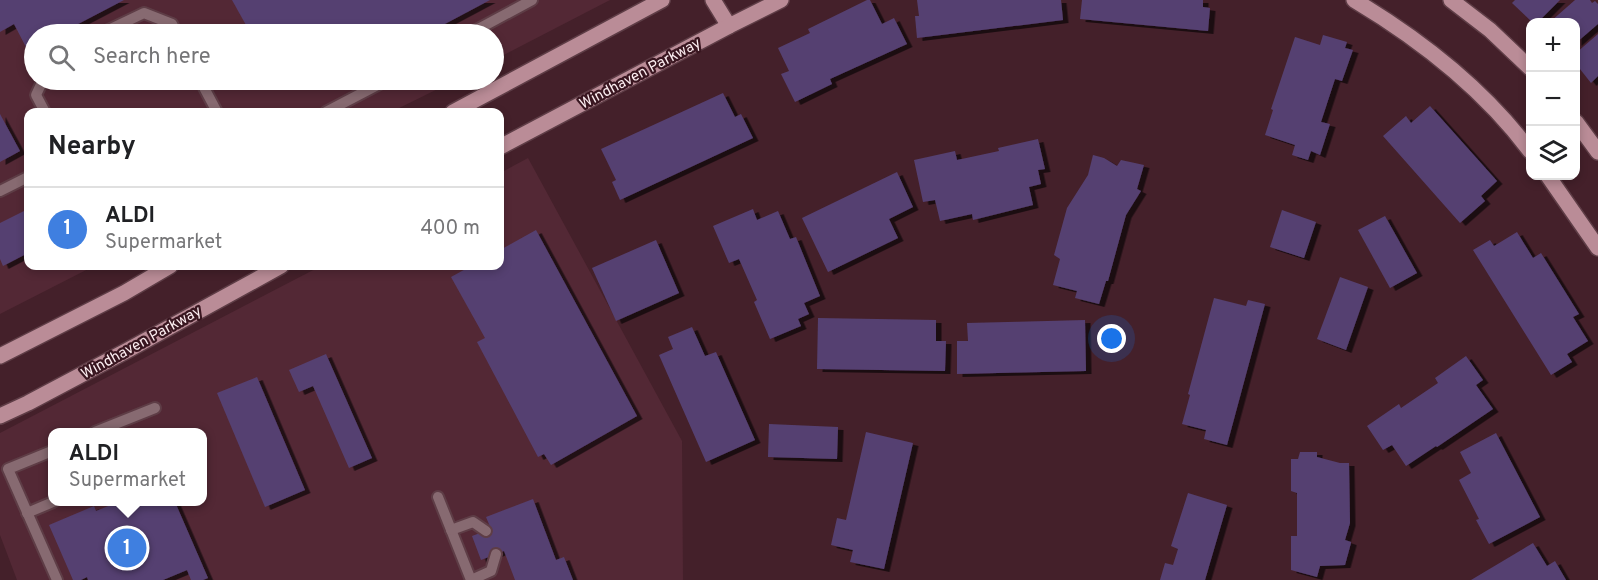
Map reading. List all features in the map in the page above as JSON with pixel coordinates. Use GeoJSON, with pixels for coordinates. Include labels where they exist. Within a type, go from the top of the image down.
{"type":"FeatureCollection","features":[{"type":"Feature","properties":{"kind":"main road"},"geometry":{"type":"LineString","coordinates":[[504,85],[662,0]]}},
{"type":"Feature","properties":{"kind":"main road"},"geometry":{"type":"LineString","coordinates":[[713,0],[729,26]]}},
{"type":"Feature","properties":{"kind":"main road","name":"Windhaven Parkway"},"geometry":{"type":"LineString","coordinates":[[504,145],[781,0]]}},
{"type":"Feature","properties":{"kind":"main road"},"geometry":{"type":"LineString","coordinates":[[1353,0],[1445,62],[1499,113],[1526,146]]}},
{"type":"Feature","properties":{"kind":"main road"},"geometry":{"type":"LineString","coordinates":[[1451,0],[1490,30],[1526,64]]}},
{"type":"Feature","properties":{"kind":"main road"},"geometry":{"type":"LineString","coordinates":[[460,108],[494,90]]}},
{"type":"Feature","properties":{"kind":"main road"},"geometry":{"type":"LineString","coordinates":[[1578,126],[1598,152]]}},
{"type":"Feature","properties":{"kind":"main road"},"geometry":{"type":"LineString","coordinates":[[1551,180],[1598,248]]}},
{"type":"Feature","properties":{"kind":"main road"},"geometry":{"type":"LineString","coordinates":[[0,356],[124,293],[163,270]]}},
{"type":"Feature","properties":{"kind":"main road","name":"Windhaven Parkway"},"geometry":{"type":"LineString","coordinates":[[0,416],[273,270]]}},
{"type":"Feature","properties":{"kind":"lane"},"geometry":{"type":"LineString","coordinates":[[488,24],[532,0]]}},
{"type":"Feature","properties":{"kind":"lane"},"geometry":{"type":"LineString","coordinates":[[121,24],[144,13],[172,24]]}},
{"type":"Feature","properties":{"kind":"lane"},"geometry":{"type":"LineString","coordinates":[[38,90],[36,95],[43,108]]}},
{"type":"Feature","properties":{"kind":"lane"},"geometry":{"type":"LineString","coordinates":[[205,90],[215,108]]}},
{"type":"Feature","properties":{"kind":"lane"},"geometry":{"type":"LineString","coordinates":[[334,108],[368,90]]}},
{"type":"Feature","properties":{"kind":"lane"},"geometry":{"type":"LineString","coordinates":[[0,191],[24,179]]}},
{"type":"Feature","properties":{"kind":"lane"},"geometry":{"type":"LineString","coordinates":[[105,428],[154,408]]}},
{"type":"Feature","properties":{"kind":"lane"},"geometry":{"type":"LineString","coordinates":[[48,453],[8,469],[57,580]]}},
{"type":"Feature","properties":{"kind":"lane"},"geometry":{"type":"LineString","coordinates":[[438,497],[471,580],[491,571],[496,554]]}},
{"type":"Feature","properties":{"kind":"lane"},"geometry":{"type":"LineString","coordinates":[[27,513],[48,503]]}},
{"type":"Feature","properties":{"kind":"lane"},"geometry":{"type":"LineString","coordinates":[[451,530],[474,522],[486,531]]}},
{"type":"Feature","properties":{"kind":"shaded area"},"geometry":{"type":"Polygon","coordinates":[[[0,0],[610,0],[504,55],[504,24],[24,24],[24,90],[436,90],[399,108],[24,108],[24,270],[86,270],[0,314],[0,0]]]}},
{"type":"Feature","properties":{"kind":"shaded area"},"geometry":{"type":"Polygon","coordinates":[[[528,158],[682,441],[683,580],[17,580],[0,535],[0,433],[313,270],[504,270],[504,171],[528,158]]]}},
{"type":"Feature","properties":{"kind":"building"},"geometry":{"type":"Polygon","coordinates":[[[0,0],[124,0],[78,24],[24,24],[24,43],[14,24],[0,32],[0,0]]]}},
{"type":"Feature","properties":{"kind":"building"},"geometry":{"type":"Polygon","coordinates":[[[232,0],[490,0],[445,24],[245,24],[232,0]]]}},
{"type":"Feature","properties":{"kind":"building"},"geometry":{"type":"Polygon","coordinates":[[[870,0],[882,24],[894,18],[907,44],[830,79],[832,84],[795,102],[781,74],[789,71],[778,48],[810,33],[808,29],[870,0]]]}},
{"type":"Feature","properties":{"kind":"building"},"geometry":{"type":"Polygon","coordinates":[[[917,0],[1061,0],[1063,20],[917,38],[915,16],[919,16],[917,0]]]}},
{"type":"Feature","properties":{"kind":"building"},"geometry":{"type":"Polygon","coordinates":[[[1082,0],[1203,0],[1203,7],[1210,8],[1208,31],[1080,19],[1082,0]]]}},
{"type":"Feature","properties":{"kind":"building"},"geometry":{"type":"Polygon","coordinates":[[[1515,0],[1560,0],[1542,18],[1528,18],[1512,3],[1515,0]]]}},
{"type":"Feature","properties":{"kind":"building"},"geometry":{"type":"Polygon","coordinates":[[[1575,0],[1590,0],[1598,4],[1598,24],[1580,40],[1580,18],[1555,18],[1575,0]]]}},
{"type":"Feature","properties":{"kind":"building"},"geometry":{"type":"Polygon","coordinates":[[[1598,34],[1598,76],[1591,83],[1580,69],[1580,50],[1598,34]]]}},
{"type":"Feature","properties":{"kind":"building"},"geometry":{"type":"Polygon","coordinates":[[[1323,35],[1347,42],[1345,48],[1353,50],[1342,81],[1335,79],[1321,122],[1330,124],[1320,155],[1311,151],[1308,160],[1292,155],[1295,145],[1265,135],[1273,110],[1271,109],[1295,37],[1320,45],[1323,35]]]}},
{"type":"Feature","properties":{"kind":"building"},"geometry":{"type":"Polygon","coordinates":[[[723,93],[735,117],[741,114],[753,138],[620,200],[612,182],[616,180],[601,149],[723,93]]]}},
{"type":"Feature","properties":{"kind":"building"},"geometry":{"type":"Polygon","coordinates":[[[1430,106],[1497,181],[1481,196],[1485,201],[1460,223],[1383,136],[1406,116],[1411,123],[1430,106]]]}},
{"type":"Feature","properties":{"kind":"building"},"geometry":{"type":"Polygon","coordinates":[[[0,114],[20,151],[0,162],[0,114]]]}},
{"type":"Feature","properties":{"kind":"building"},"geometry":{"type":"Polygon","coordinates":[[[1038,139],[1045,169],[1038,170],[1041,184],[1029,187],[1033,205],[973,220],[972,214],[940,221],[935,200],[923,202],[914,160],[955,151],[957,160],[999,151],[998,148],[1038,139]]]}},
{"type":"Feature","properties":{"kind":"building"},"geometry":{"type":"Polygon","coordinates":[[[1093,155],[1104,158],[1117,166],[1121,160],[1144,165],[1137,189],[1141,191],[1126,215],[1108,281],[1106,281],[1099,304],[1075,298],[1077,291],[1053,285],[1060,259],[1054,255],[1067,208],[1088,175],[1093,155]]]}},
{"type":"Feature","properties":{"kind":"building"},"geometry":{"type":"Polygon","coordinates":[[[897,172],[913,207],[889,219],[898,238],[828,272],[802,218],[897,172]]]}},
{"type":"Feature","properties":{"kind":"building"},"geometry":{"type":"Polygon","coordinates":[[[753,209],[757,220],[778,211],[790,239],[796,237],[820,296],[804,303],[809,314],[798,319],[801,326],[770,339],[754,302],[757,300],[739,259],[729,263],[713,226],[753,209]]]}},
{"type":"Feature","properties":{"kind":"building"},"geometry":{"type":"Polygon","coordinates":[[[1282,210],[1316,222],[1304,258],[1270,247],[1282,210]]]}},
{"type":"Feature","properties":{"kind":"building"},"geometry":{"type":"Polygon","coordinates":[[[24,211],[24,255],[3,266],[0,259],[0,223],[24,211]]]}},
{"type":"Feature","properties":{"kind":"building"},"geometry":{"type":"Polygon","coordinates":[[[1385,216],[1417,273],[1390,288],[1358,230],[1385,216]]]}},
{"type":"Feature","properties":{"kind":"building"},"geometry":{"type":"Polygon","coordinates":[[[536,230],[637,416],[551,465],[544,454],[538,457],[477,342],[485,338],[451,277],[464,270],[504,270],[504,248],[536,230]]]}},
{"type":"Feature","properties":{"kind":"building"},"geometry":{"type":"Polygon","coordinates":[[[1517,232],[1533,258],[1541,253],[1579,314],[1573,317],[1588,341],[1567,354],[1572,362],[1551,375],[1473,250],[1490,240],[1494,246],[1517,232]]]}},
{"type":"Feature","properties":{"kind":"building"},"geometry":{"type":"Polygon","coordinates":[[[656,240],[679,293],[616,321],[592,268],[656,240]]]}},
{"type":"Feature","properties":{"kind":"building"},"geometry":{"type":"Polygon","coordinates":[[[1340,277],[1368,287],[1346,350],[1317,339],[1340,277]]]}},
{"type":"Feature","properties":{"kind":"building"},"geometry":{"type":"Polygon","coordinates":[[[1214,298],[1246,306],[1248,300],[1265,304],[1227,445],[1204,439],[1206,430],[1182,424],[1214,298]]]}},
{"type":"Feature","properties":{"kind":"building"},"geometry":{"type":"Polygon","coordinates":[[[818,318],[936,320],[936,341],[946,341],[945,371],[817,369],[818,318]]]}},
{"type":"Feature","properties":{"kind":"building"},"geometry":{"type":"Polygon","coordinates":[[[1085,320],[1086,371],[957,374],[957,341],[968,341],[967,323],[1085,320]]]}},
{"type":"Feature","properties":{"kind":"building"},"geometry":{"type":"Polygon","coordinates":[[[692,327],[705,356],[716,352],[755,440],[706,462],[659,355],[673,349],[668,337],[692,327]]]}},
{"type":"Feature","properties":{"kind":"building"},"geometry":{"type":"Polygon","coordinates":[[[326,354],[372,458],[349,468],[313,386],[299,392],[289,370],[326,354]]]}},
{"type":"Feature","properties":{"kind":"building"},"geometry":{"type":"Polygon","coordinates":[[[1466,356],[1483,380],[1476,385],[1493,409],[1406,466],[1392,445],[1383,450],[1367,426],[1399,404],[1401,408],[1438,383],[1435,378],[1466,356]]]}},
{"type":"Feature","properties":{"kind":"building"},"geometry":{"type":"Polygon","coordinates":[[[257,377],[305,490],[265,507],[217,393],[257,377]]]}},
{"type":"Feature","properties":{"kind":"building"},"geometry":{"type":"Polygon","coordinates":[[[769,424],[838,427],[837,459],[768,457],[769,424]]]}},
{"type":"Feature","properties":{"kind":"building"},"geometry":{"type":"Polygon","coordinates":[[[866,432],[913,443],[884,569],[850,562],[853,550],[831,545],[837,518],[846,520],[866,432]]]}},
{"type":"Feature","properties":{"kind":"building"},"geometry":{"type":"Polygon","coordinates":[[[1496,433],[1540,517],[1489,544],[1459,480],[1471,473],[1460,452],[1496,433]]]}},
{"type":"Feature","properties":{"kind":"building"},"geometry":{"type":"Polygon","coordinates":[[[1300,452],[1317,452],[1317,457],[1349,463],[1350,523],[1345,540],[1351,543],[1345,565],[1320,566],[1317,577],[1291,570],[1291,536],[1297,536],[1297,493],[1291,491],[1291,459],[1298,459],[1300,452]]]}},
{"type":"Feature","properties":{"kind":"building"},"geometry":{"type":"Polygon","coordinates":[[[1188,493],[1227,505],[1205,580],[1160,580],[1165,563],[1173,565],[1178,549],[1171,546],[1188,493]]]}},
{"type":"Feature","properties":{"kind":"building"},"geometry":{"type":"Polygon","coordinates":[[[533,499],[556,560],[564,557],[573,580],[515,580],[504,551],[481,560],[472,536],[491,529],[486,517],[533,499]]]}},
{"type":"Feature","properties":{"kind":"building"},"geometry":{"type":"Polygon","coordinates":[[[94,506],[96,511],[108,506],[177,506],[208,578],[191,580],[187,570],[163,580],[88,580],[87,577],[73,580],[49,525],[94,506]]]}},
{"type":"Feature","properties":{"kind":"building"},"geometry":{"type":"Polygon","coordinates":[[[1533,543],[1547,566],[1555,561],[1566,580],[1471,580],[1533,543]]]}},
{"type":"Feature","properties":{"kind":"place","name":"ALDI"},"geometry":{"type":"Point","coordinates":[127,548]}}]}
